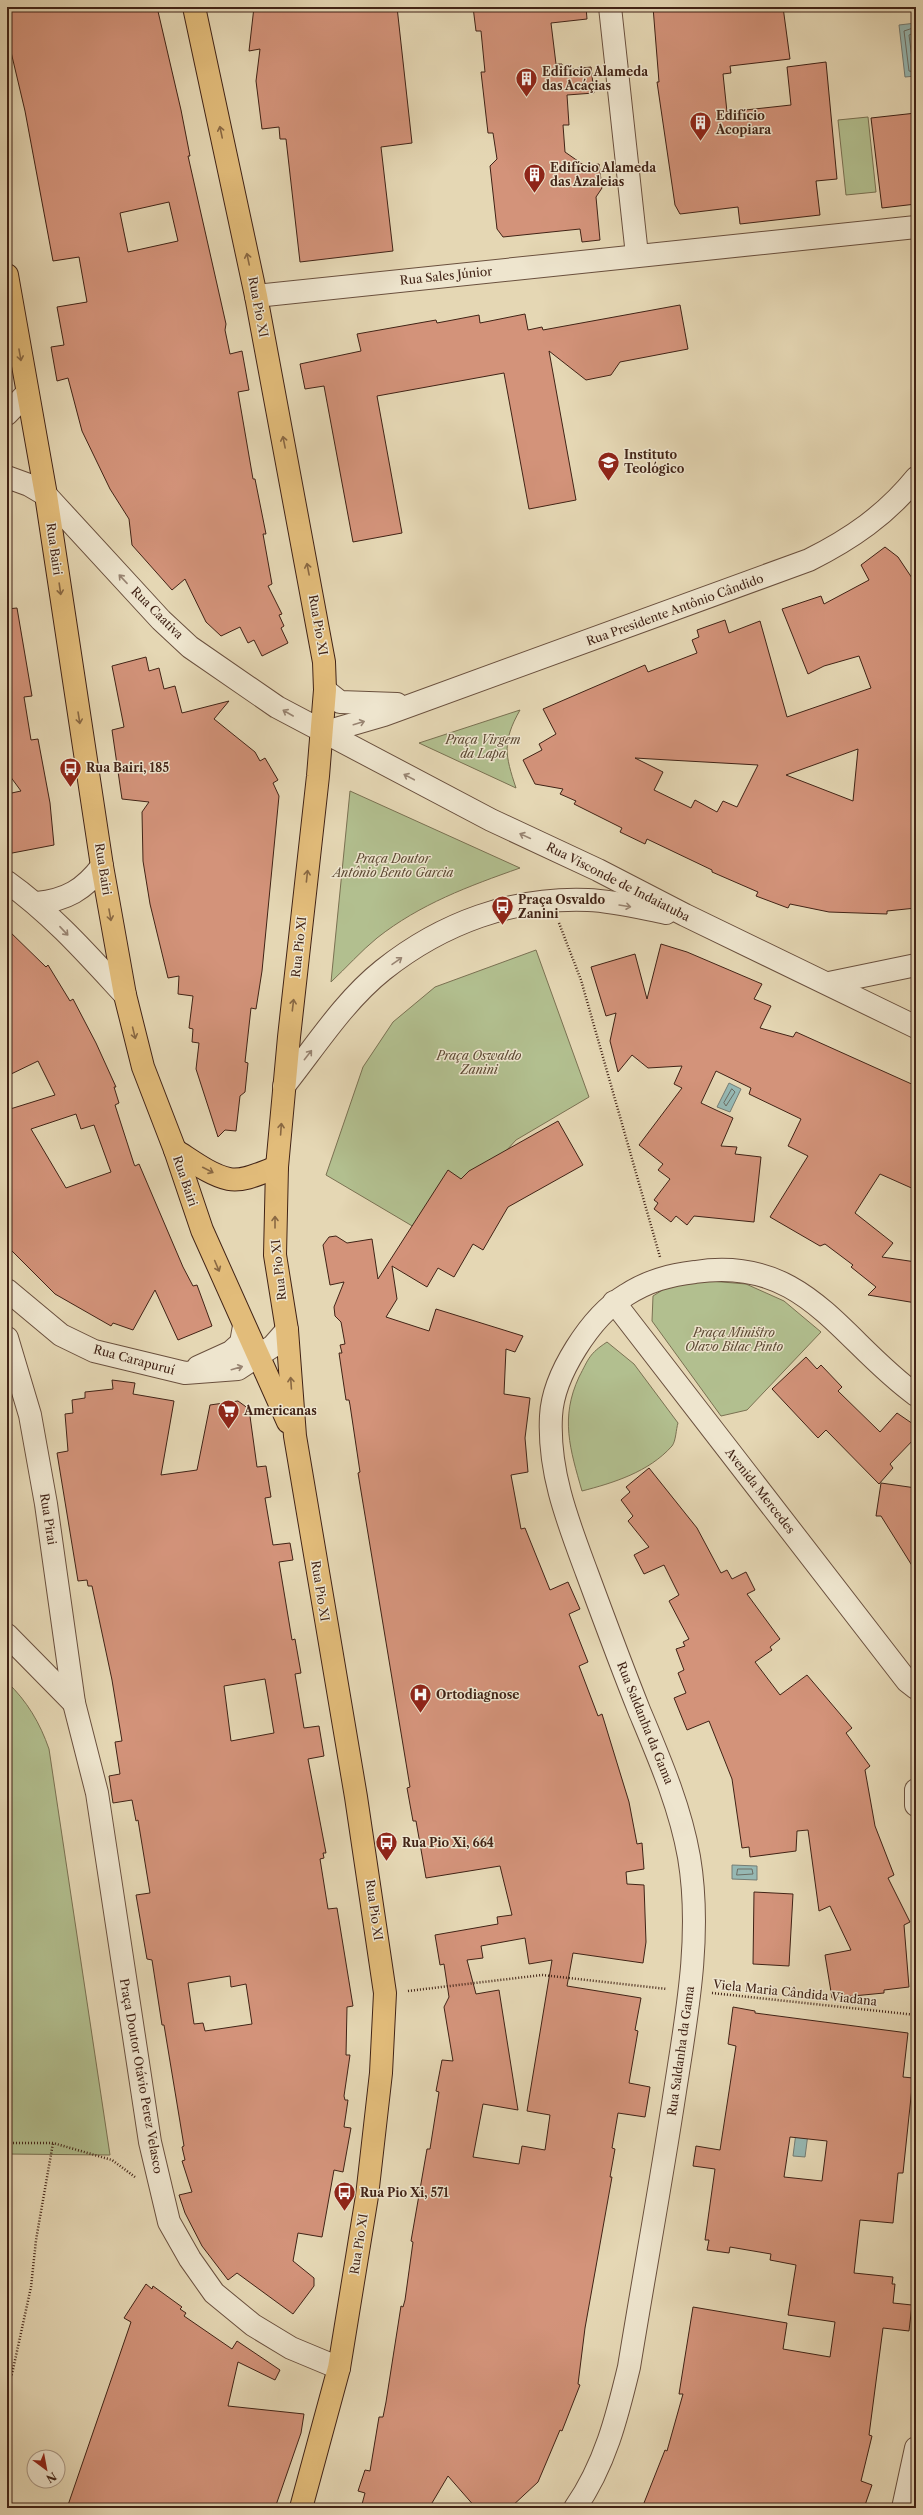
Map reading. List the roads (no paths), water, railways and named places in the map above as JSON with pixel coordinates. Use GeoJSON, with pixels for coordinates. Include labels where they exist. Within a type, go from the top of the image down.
{"type":"FeatureCollection","features":[{"type":"Feature","properties":{"kind":"main road","name":"Rua Pio XI"},"geometry":{"type":"LineString","coordinates":[[194,7],[256,296],[319,628],[325,690],[322,733],[284,1086],[277,1168],[275,1255],[287,1330],[295,1436],[356,1797],[385,1993],[381,2073],[367,2196],[339,2368],[301,2508]]}},
{"type":"Feature","properties":{"kind":"main road","name":"Rua Bairi"},"geometry":{"type":"LineString","coordinates":[[7,275],[46,495],[102,866],[125,995],[143,1067],[175,1150],[202,1230],[244,1326],[295,1436]]}},
{"type":"Feature","properties":{"kind":"main road"},"geometry":{"type":"LineString","coordinates":[[175,1150],[202,1167],[230,1179],[241,1179],[277,1168]]}},
{"type":"Feature","properties":{"kind":"street"},"geometry":{"type":"LineString","coordinates":[[610,7],[637,255]]}},
{"type":"Feature","properties":{"kind":"street","name":"Rua Sales Júnior"},"geometry":{"type":"LineString","coordinates":[[256,296],[637,255],[916,228]]}},
{"type":"Feature","properties":{"kind":"street"},"geometry":{"type":"LineString","coordinates":[[7,414],[27,393]]}},
{"type":"Feature","properties":{"kind":"street","name":"Rua Caativa"},"geometry":{"type":"LineString","coordinates":[[7,477],[29,485],[46,495],[161,620],[190,647],[277,708],[322,733]]}},
{"type":"Feature","properties":{"kind":"street","name":"Rua Presidente Antônio Cândido"},"geometry":{"type":"LineString","coordinates":[[322,733],[384,715],[809,560],[845,543],[874,521],[898,501],[916,478]]}},
{"type":"Feature","properties":{"kind":"street","name":"Rua Presidente Antônio Cândido"},"geometry":{"type":"LineString","coordinates":[[325,690],[340,702],[364,704],[413,704]]}},
{"type":"Feature","properties":{"kind":"street","name":"Rua Visconde de Indaiatuba"},"geometry":{"type":"LineString","coordinates":[[322,733],[492,820],[598,870],[685,916],[829,983],[916,1026]]}},
{"type":"Feature","properties":{"kind":"street"},"geometry":{"type":"LineString","coordinates":[[36,903],[66,898],[77,892],[102,866]]}},
{"type":"Feature","properties":{"kind":"street"},"geometry":{"type":"LineString","coordinates":[[7,882],[36,903],[125,995]]}},
{"type":"Feature","properties":{"kind":"street"},"geometry":{"type":"LineString","coordinates":[[284,1086],[338,1017],[382,971],[437,934],[515,906],[550,900],[590,900],[685,916]]}},
{"type":"Feature","properties":{"kind":"street"},"geometry":{"type":"LineString","coordinates":[[829,983],[916,964]]}},
{"type":"Feature","properties":{"kind":"street","name":"Rua Saldanha da Gama"},"geometry":{"type":"LineString","coordinates":[[575,2508],[596,2473],[615,2427],[627,2374],[691,1991],[693,1914],[689,1857],[672,1792],[561,1504],[552,1446],[551,1413],[558,1384],[585,1336],[614,1302],[643,1284],[665,1276],[715,1269],[741,1270],[765,1275],[792,1287],[813,1301],[916,1395]]}},
{"type":"Feature","properties":{"kind":"street","name":"Rua Carapuruí"},"geometry":{"type":"LineString","coordinates":[[7,1290],[61,1336],[94,1351],[185,1373],[238,1369],[259,1357],[287,1330]]}},
{"type":"Feature","properties":{"kind":"street","name":"Avenida Mercedes"},"geometry":{"type":"LineString","coordinates":[[614,1302],[913,1689]]}},
{"type":"Feature","properties":{"kind":"street","name":"Rua Carapuruí"},"geometry":{"type":"LineString","coordinates":[[185,1373],[231,1352],[241,1343],[244,1326]]}},
{"type":"Feature","properties":{"kind":"street","name":"Rua Pirai"},"geometry":{"type":"LineString","coordinates":[[7,1338],[30,1415],[46,1504],[74,1703]]}},
{"type":"Feature","properties":{"kind":"street"},"geometry":{"type":"LineString","coordinates":[[7,1635],[74,1703]]}},
{"type":"Feature","properties":{"kind":"street","name":"Praça Doutor Otávio Perez Velasco"},"geometry":{"type":"LineString","coordinates":[[74,1703],[97,1793],[150,2142],[169,2222],[190,2259],[214,2293],[265,2332],[291,2348],[339,2368]]}},
{"type":"Feature","properties":{"kind":"street"},"geometry":{"type":"LineString","coordinates":[[903,2508],[916,2448]]}},
{"type":"Feature","properties":{"kind":"water"},"geometry":{"type":"Polygon","coordinates":[[[916,23],[916,76],[905,77],[899,25],[916,23]]]}},
{"type":"Feature","properties":{"kind":"water"},"geometry":{"type":"Polygon","coordinates":[[[729,1083],[741,1089],[730,1112],[717,1107],[729,1083]]]}},
{"type":"Feature","properties":{"kind":"water"},"geometry":{"type":"Polygon","coordinates":[[[732,1865],[757,1866],[757,1880],[732,1879],[732,1865]]]}},
{"type":"Feature","properties":{"kind":"water"},"geometry":{"type":"Polygon","coordinates":[[[797,2125],[809,2126],[805,2157],[793,2156],[797,2125]]]}},
{"type":"Feature","properties":{"kind":"place","name":"Edifício Alameda das Acáçias"},"geometry":{"type":"Point","coordinates":[526,98]}},
{"type":"Feature","properties":{"kind":"place","name":"Edifício Acopiara"},"geometry":{"type":"Point","coordinates":[701,142]}},
{"type":"Feature","properties":{"kind":"place","name":"Edifício Alameda das Azaleias"},"geometry":{"type":"Point","coordinates":[535,194]}},
{"type":"Feature","properties":{"kind":"place","name":"Instituto Teológico"},"geometry":{"type":"Point","coordinates":[609,482]}},
{"type":"Feature","properties":{"kind":"place","name":"Rua Bairi, 185"},"geometry":{"type":"Point","coordinates":[70,788]}},
{"type":"Feature","properties":{"kind":"place","name":"Praça Osvaldo Zanini"},"geometry":{"type":"Point","coordinates":[502,926]}},
{"type":"Feature","properties":{"kind":"place","name":"Americanas"},"geometry":{"type":"Point","coordinates":[228,1430]}},
{"type":"Feature","properties":{"kind":"place","name":"Ortodiagnose"},"geometry":{"type":"Point","coordinates":[421,1714]}},
{"type":"Feature","properties":{"kind":"place","name":"Rua Pio Xi, 664"},"geometry":{"type":"Point","coordinates":[386,1862]}},
{"type":"Feature","properties":{"kind":"place","name":"Rua Pio Xi, 571"},"geometry":{"type":"Point","coordinates":[344,2212]}},
{"type":"Feature","properties":{"kind":"park label","name":"Praça Virgem da Lapa"},"geometry":{"type":"Point","coordinates":[483,747]}},
{"type":"Feature","properties":{"kind":"park label","name":"Praça Doutor Antônio Bento Garcia"},"geometry":{"type":"Point","coordinates":[393,866]}},
{"type":"Feature","properties":{"kind":"park label","name":"Praça Oswaldo Zanini"},"geometry":{"type":"Point","coordinates":[479,1063]}},
{"type":"Feature","properties":{"kind":"park label","name":"Praça Ministro Olavo Bilac Pinto"},"geometry":{"type":"Point","coordinates":[734,1340]}}]}
